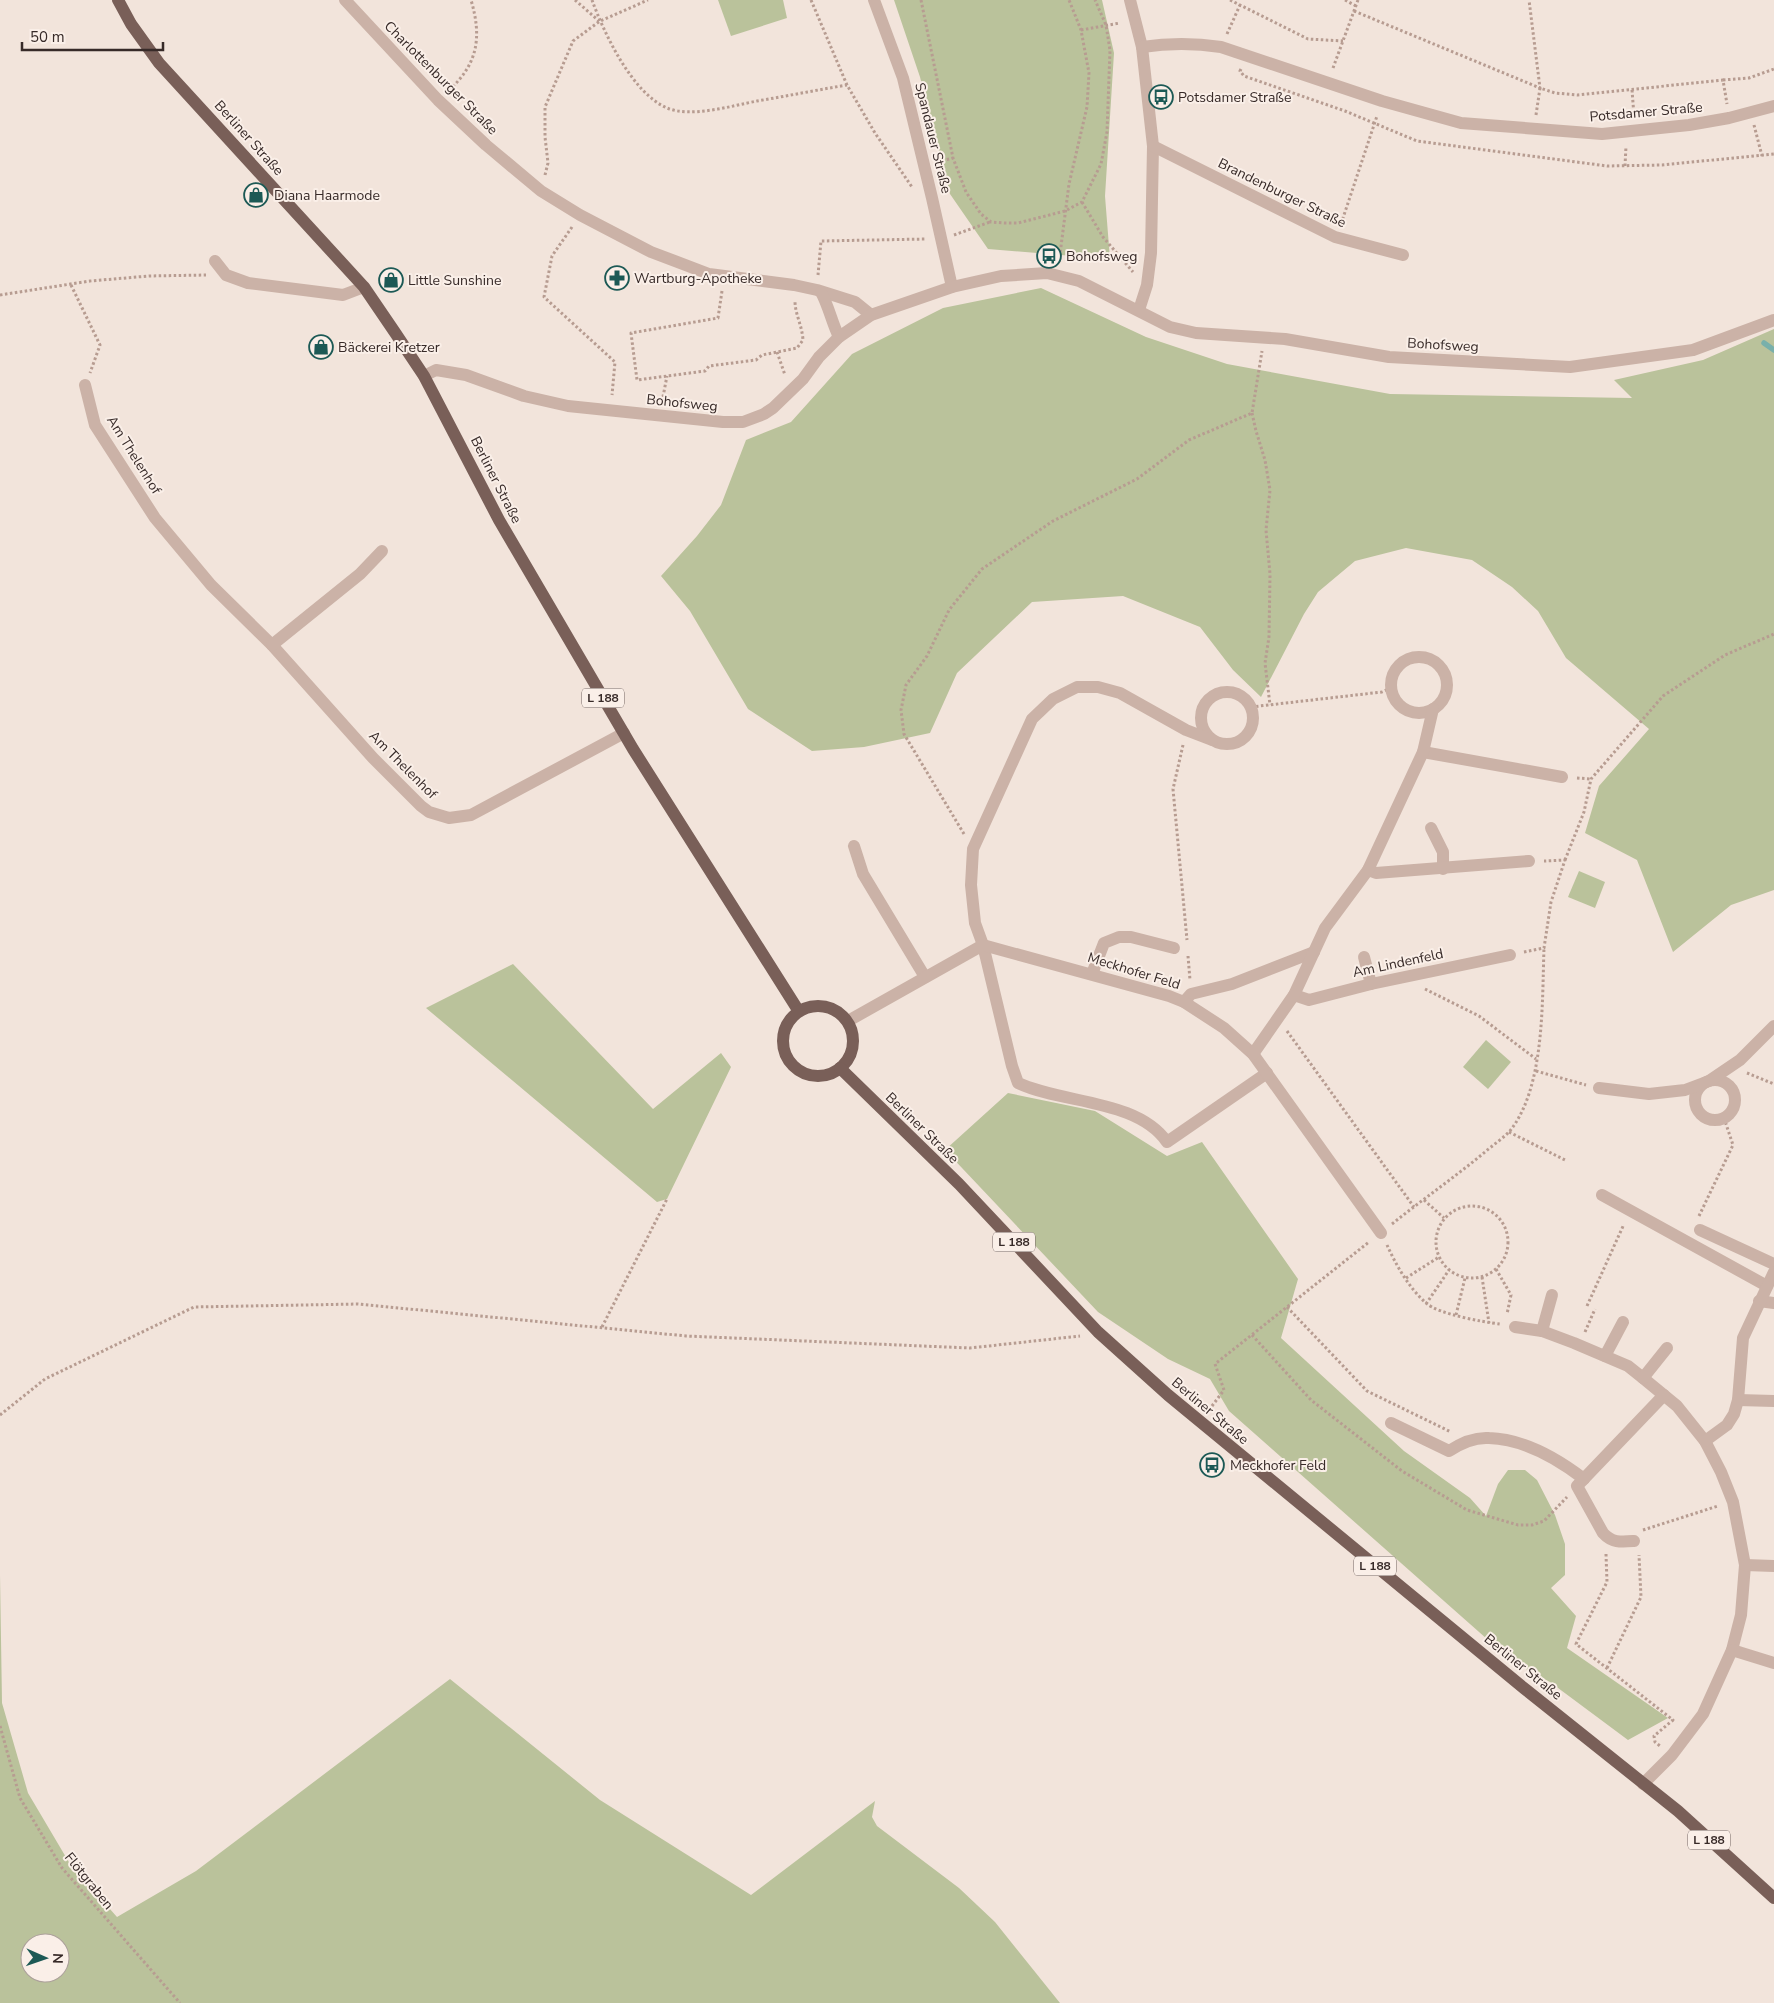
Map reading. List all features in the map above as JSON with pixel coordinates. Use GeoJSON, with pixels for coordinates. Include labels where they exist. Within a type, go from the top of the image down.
{"type":"FeatureCollection","features":[{"type":"Feature","properties":{"kind":"main road","name":"Berliner Straße"},"geometry":{"type":"LineString","coordinates":[[118,0],[131,24],[159,63],[364,287],[424,376],[499,520],[624,733],[798,1010]]}},
{"type":"Feature","properties":{"kind":"main road"},"geometry":{"type":"LineString","coordinates":[[817,1005],[829,1007],[840,1012],[848,1021],[854,1041],[852,1051],[848,1061],[830,1075],[805,1074],[795,1068],[787,1058],[783,1047],[783,1034],[787,1023],[798,1010],[817,1005]]}},
{"type":"Feature","properties":{"kind":"main road","name":"Berliner Straße"},"geometry":{"type":"LineString","coordinates":[[840,1068],[959,1184],[1098,1332],[1199,1423],[1678,1811],[1774,1898]]}},
{"type":"Feature","properties":{"kind":"street","name":"Charlottenburger Straße"},"geometry":{"type":"LineString","coordinates":[[345,0],[438,100],[486,145],[541,190],[580,215],[651,252],[709,274],[794,285],[819,291],[855,302],[871,315]]}},
{"type":"Feature","properties":{"kind":"street","name":"Spandauer Straße"},"geometry":{"type":"LineString","coordinates":[[874,0],[903,78],[952,287]]}},
{"type":"Feature","properties":{"kind":"street"},"geometry":{"type":"LineString","coordinates":[[1130,0],[1142,47],[1153,146],[1151,253],[1147,285],[1139,310]]}},
{"type":"Feature","properties":{"kind":"street","name":"Potsdamer Straße"},"geometry":{"type":"LineString","coordinates":[[1142,47],[1167,44],[1199,44],[1221,47],[1382,101],[1461,123],[1602,134],[1635,132],[1729,118],[1774,106]]}},
{"type":"Feature","properties":{"kind":"street","name":"Brandenburger Straße"},"geometry":{"type":"LineString","coordinates":[[1153,146],[1335,237],[1403,255]]}},
{"type":"Feature","properties":{"kind":"street"},"geometry":{"type":"LineString","coordinates":[[215,261],[226,275],[248,283],[343,295],[364,287]]}},
{"type":"Feature","properties":{"kind":"street","name":"Bohofsweg"},"geometry":{"type":"LineString","coordinates":[[424,376],[436,370],[466,375],[547,402],[611,411],[723,422],[743,422],[764,414],[781,402],[819,357],[839,338],[871,315],[952,287],[1001,276],[1036,273],[1058,275],[1078,281],[1170,327],[1196,333],[1285,339],[1389,357],[1570,367],[1693,350],[1774,320]]}},
{"type":"Feature","properties":{"kind":"street"},"geometry":{"type":"LineString","coordinates":[[819,291],[827,303],[831,321],[839,338]]}},
{"type":"Feature","properties":{"kind":"street","name":"Am Thelenhof"},"geometry":{"type":"LineString","coordinates":[[85,385],[95,426],[155,518],[212,585],[272,645],[373,758],[429,812],[449,818],[471,815],[624,733]]}},
{"type":"Feature","properties":{"kind":"street"},"geometry":{"type":"LineString","coordinates":[[272,645],[360,574],[382,551]]}},
{"type":"Feature","properties":{"kind":"street"},"geometry":{"type":"LineString","coordinates":[[1409,659],[1427,659],[1441,669],[1445,677],[1447,686],[1445,695],[1433,709],[1425,713],[1415,713],[1399,705],[1394,697],[1391,688],[1392,679],[1401,664],[1409,659]]}},
{"type":"Feature","properties":{"kind":"street"},"geometry":{"type":"LineString","coordinates":[[1212,740],[1205,734],[1201,726],[1202,708],[1207,700],[1222,692],[1240,694],[1251,707],[1253,724],[1250,732],[1244,738],[1228,744],[1220,744],[1186,730],[1120,693],[1098,687],[1077,687],[1053,699],[1032,719],[973,849],[971,885],[975,923],[983,945],[1012,1066],[1018,1083],[1031,1089],[1088,1101],[1139,1118],[1160,1132],[1167,1142],[1267,1073]]}},
{"type":"Feature","properties":{"kind":"street"},"geometry":{"type":"LineString","coordinates":[[1253,1054],[1294,995],[1325,928],[1368,870],[1423,752],[1433,709]]}},
{"type":"Feature","properties":{"kind":"street"},"geometry":{"type":"LineString","coordinates":[[1423,752],[1562,776]]}},
{"type":"Feature","properties":{"kind":"street"},"geometry":{"type":"LineString","coordinates":[[1431,828],[1443,852],[1443,869]]}},
{"type":"Feature","properties":{"kind":"street"},"geometry":{"type":"LineString","coordinates":[[854,846],[863,874],[925,977]]}},
{"type":"Feature","properties":{"kind":"street"},"geometry":{"type":"LineString","coordinates":[[1368,870],[1376,873],[1528,861]]}},
{"type":"Feature","properties":{"kind":"street"},"geometry":{"type":"LineString","coordinates":[[1092,974],[1104,944],[1119,937],[1131,937],[1174,948]]}},
{"type":"Feature","properties":{"kind":"street"},"geometry":{"type":"LineString","coordinates":[[848,1021],[983,945]]}},
{"type":"Feature","properties":{"kind":"street","name":"Meckhofer Feld"},"geometry":{"type":"LineString","coordinates":[[983,945],[1169,996],[1188,998],[1253,1054],[1381,1233]]}},
{"type":"Feature","properties":{"kind":"street"},"geometry":{"type":"LineString","coordinates":[[1188,998],[1232,984],[1314,952]]}},
{"type":"Feature","properties":{"kind":"street","name":"Am Lindenfeld"},"geometry":{"type":"LineString","coordinates":[[1294,995],[1309,1000],[1372,984],[1510,955]]}},
{"type":"Feature","properties":{"kind":"street"},"geometry":{"type":"LineString","coordinates":[[1364,957],[1372,984]]}},
{"type":"Feature","properties":{"kind":"street"},"geometry":{"type":"LineString","coordinates":[[1599,1088],[1649,1094],[1685,1090],[1709,1081],[1722,1081],[1732,1090],[1735,1102],[1733,1109],[1724,1118],[1718,1120],[1705,1117],[1697,1108],[1696,1101],[1699,1089],[1709,1081],[1730,1067],[1774,1026]]}},
{"type":"Feature","properties":{"kind":"street"},"geometry":{"type":"LineString","coordinates":[[1602,1195],[1767,1286]]}},
{"type":"Feature","properties":{"kind":"street"},"geometry":{"type":"LineString","coordinates":[[1699,1224],[1774,1264]]}},
{"type":"Feature","properties":{"kind":"street"},"geometry":{"type":"LineString","coordinates":[[1705,1441],[1727,1425],[1734,1414],[1738,1400],[1743,1338],[1774,1272]]}},
{"type":"Feature","properties":{"kind":"street"},"geometry":{"type":"LineString","coordinates":[[1542,1331],[1552,1295]]}},
{"type":"Feature","properties":{"kind":"street"},"geometry":{"type":"LineString","coordinates":[[1759,1301],[1774,1302]]}},
{"type":"Feature","properties":{"kind":"street"},"geometry":{"type":"LineString","coordinates":[[1605,1356],[1623,1322]]}},
{"type":"Feature","properties":{"kind":"street"},"geometry":{"type":"LineString","coordinates":[[1510,1326],[1542,1331],[1628,1366],[1677,1406],[1705,1441],[1721,1472],[1733,1502],[1745,1565],[1740,1615],[1732,1650],[1703,1714],[1672,1755],[1643,1784]]}},
{"type":"Feature","properties":{"kind":"street"},"geometry":{"type":"LineString","coordinates":[[1643,1378],[1667,1348]]}},
{"type":"Feature","properties":{"kind":"street"},"geometry":{"type":"LineString","coordinates":[[1581,1482],[1664,1395]]}},
{"type":"Feature","properties":{"kind":"street"},"geometry":{"type":"LineString","coordinates":[[1738,1400],[1774,1401]]}},
{"type":"Feature","properties":{"kind":"street"},"geometry":{"type":"LineString","coordinates":[[1391,1423],[1450,1451],[1463,1442],[1489,1438],[1510,1441],[1535,1449],[1567,1466],[1581,1482],[1603,1533],[1609,1540],[1616,1542],[1637,1541]]}},
{"type":"Feature","properties":{"kind":"street"},"geometry":{"type":"LineString","coordinates":[[1745,1565],[1774,1566]]}},
{"type":"Feature","properties":{"kind":"street"},"geometry":{"type":"LineString","coordinates":[[1732,1650],[1774,1663]]}},
{"type":"Feature","properties":{"kind":"path"},"geometry":{"type":"LineString","coordinates":[[463,77],[471,62],[476,45],[474,12],[471,0]]}},
{"type":"Feature","properties":{"kind":"path"},"geometry":{"type":"LineString","coordinates":[[574,0],[600,21]]}},
{"type":"Feature","properties":{"kind":"path"},"geometry":{"type":"LineString","coordinates":[[592,0],[615,52],[638,84],[652,98],[666,108],[678,111],[705,111],[847,85]]}},
{"type":"Feature","properties":{"kind":"path"},"geometry":{"type":"LineString","coordinates":[[541,190],[548,163],[545,137],[545,107],[573,41],[600,21],[648,0]]}},
{"type":"Feature","properties":{"kind":"path"},"geometry":{"type":"LineString","coordinates":[[812,0],[847,85],[875,134],[919,197],[932,198]]}},
{"type":"Feature","properties":{"kind":"path"},"geometry":{"type":"LineString","coordinates":[[921,0],[953,158],[966,192],[981,214],[991,222]]}},
{"type":"Feature","properties":{"kind":"path"},"geometry":{"type":"LineString","coordinates":[[1058,275],[1065,211],[1087,107],[1089,72],[1081,30],[1069,0]]}},
{"type":"Feature","properties":{"kind":"path"},"geometry":{"type":"LineString","coordinates":[[819,291],[820,241],[921,240],[941,238],[966,232],[991,222],[1018,223],[1065,211],[1082,202],[1101,164],[1107,132],[1110,50],[1106,25],[1095,0]]}},
{"type":"Feature","properties":{"kind":"path"},"geometry":{"type":"LineString","coordinates":[[1230,0],[1308,39],[1343,41]]}},
{"type":"Feature","properties":{"kind":"path"},"geometry":{"type":"LineString","coordinates":[[1345,0],[1356,6]]}},
{"type":"Feature","properties":{"kind":"path"},"geometry":{"type":"LineString","coordinates":[[1336,62],[1358,0]]}},
{"type":"Feature","properties":{"kind":"path"},"geometry":{"type":"LineString","coordinates":[[1529,0],[1540,88],[1535,128]]}},
{"type":"Feature","properties":{"kind":"path"},"geometry":{"type":"LineString","coordinates":[[1221,47],[1240,6]]}},
{"type":"Feature","properties":{"kind":"path"},"geometry":{"type":"LineString","coordinates":[[1354,11],[1555,93],[1578,95],[1749,78],[1774,69]]}},
{"type":"Feature","properties":{"kind":"path"},"geometry":{"type":"LineString","coordinates":[[1081,30],[1136,20]]}},
{"type":"Feature","properties":{"kind":"path"},"geometry":{"type":"LineString","coordinates":[[1723,80],[1729,118]]}},
{"type":"Feature","properties":{"kind":"path"},"geometry":{"type":"LineString","coordinates":[[1632,90],[1635,132]]}},
{"type":"Feature","properties":{"kind":"path"},"geometry":{"type":"LineString","coordinates":[[1335,237],[1346,213],[1382,101]]}},
{"type":"Feature","properties":{"kind":"path"},"geometry":{"type":"LineString","coordinates":[[1750,113],[1762,156]]}},
{"type":"Feature","properties":{"kind":"path"},"geometry":{"type":"LineString","coordinates":[[942,161],[953,158]]}},
{"type":"Feature","properties":{"kind":"path"},"geometry":{"type":"LineString","coordinates":[[1082,202],[1103,237],[1147,285]]}},
{"type":"Feature","properties":{"kind":"path"},"geometry":{"type":"LineString","coordinates":[[580,215],[552,256],[544,297],[615,362],[611,411]]}},
{"type":"Feature","properties":{"kind":"path"},"geometry":{"type":"LineString","coordinates":[[0,294],[90,281],[149,276],[226,275]]}},
{"type":"Feature","properties":{"kind":"path"},"geometry":{"type":"LineString","coordinates":[[724,276],[718,318],[631,333],[637,380],[705,371],[709,366],[756,360],[762,355],[797,348],[803,340],[800,319],[795,309],[794,285]]}},
{"type":"Feature","properties":{"kind":"path"},"geometry":{"type":"LineString","coordinates":[[71,285],[100,345],[85,385]]}},
{"type":"Feature","properties":{"kind":"path"},"geometry":{"type":"LineString","coordinates":[[1263,337],[1252,413],[1265,460],[1270,490],[1266,530],[1270,574],[1266,662],[1270,705]]}},
{"type":"Feature","properties":{"kind":"path"},"geometry":{"type":"LineString","coordinates":[[777,352],[783,373],[795,387]]}},
{"type":"Feature","properties":{"kind":"path"},"geometry":{"type":"LineString","coordinates":[[662,402],[667,376]]}},
{"type":"Feature","properties":{"kind":"path"},"geometry":{"type":"LineString","coordinates":[[973,849],[904,734],[901,710],[906,685],[927,656],[949,610],[982,569],[1052,521],[1137,479],[1189,440],[1252,413]]}},
{"type":"Feature","properties":{"kind":"path"},"geometry":{"type":"LineString","coordinates":[[1199,1423],[1224,1390],[1215,1364],[1461,1172],[1509,1132],[1525,1104],[1536,1071],[1536,1059],[1540,1040],[1544,948],[1551,902],[1584,812],[1592,779],[1663,696],[1725,655],[1774,634]]}},
{"type":"Feature","properties":{"kind":"path"},"geometry":{"type":"LineString","coordinates":[[1251,707],[1382,692],[1391,688]]}},
{"type":"Feature","properties":{"kind":"path"},"geometry":{"type":"LineString","coordinates":[[1186,730],[1173,789],[1187,945]]}},
{"type":"Feature","properties":{"kind":"path"},"geometry":{"type":"LineString","coordinates":[[1528,861],[1565,860]]}},
{"type":"Feature","properties":{"kind":"path"},"geometry":{"type":"LineString","coordinates":[[1510,955],[1544,948]]}},
{"type":"Feature","properties":{"kind":"path"},"geometry":{"type":"LineString","coordinates":[[1188,955],[1188,998]]}},
{"type":"Feature","properties":{"kind":"path"},"geometry":{"type":"LineString","coordinates":[[1402,978],[1479,1016],[1536,1059]]}},
{"type":"Feature","properties":{"kind":"path"},"geometry":{"type":"LineString","coordinates":[[1278,1018],[1414,1207]]}},
{"type":"Feature","properties":{"kind":"path"},"geometry":{"type":"LineString","coordinates":[[1730,1067],[1774,1084]]}},
{"type":"Feature","properties":{"kind":"path"},"geometry":{"type":"LineString","coordinates":[[1536,1071],[1599,1088]]}},
{"type":"Feature","properties":{"kind":"path"},"geometry":{"type":"LineString","coordinates":[[1699,1224],[1733,1145],[1724,1118]]}},
{"type":"Feature","properties":{"kind":"path"},"geometry":{"type":"LineString","coordinates":[[1509,1132],[1567,1161]]}},
{"type":"Feature","properties":{"kind":"path"},"geometry":{"type":"LineString","coordinates":[[602,1327],[667,1199]]}},
{"type":"Feature","properties":{"kind":"path"},"geometry":{"type":"LineString","coordinates":[[1424,1200],[1444,1218]]}},
{"type":"Feature","properties":{"kind":"path"},"geometry":{"type":"LineString","coordinates":[[1474,1205],[1494,1212],[1507,1229],[1508,1251],[1503,1261],[1496,1270],[1482,1277],[1465,1278],[1449,1270],[1439,1257],[1436,1237],[1444,1218],[1462,1206],[1474,1205]]}},
{"type":"Feature","properties":{"kind":"path"},"geometry":{"type":"LineString","coordinates":[[1587,1306],[1630,1210]]}},
{"type":"Feature","properties":{"kind":"path"},"geometry":{"type":"LineString","coordinates":[[1381,1233],[1399,1269],[1426,1304],[1456,1315],[1510,1326],[1511,1295],[1496,1270]]}},
{"type":"Feature","properties":{"kind":"path"},"geometry":{"type":"LineString","coordinates":[[1406,1278],[1439,1257]]}},
{"type":"Feature","properties":{"kind":"path"},"geometry":{"type":"LineString","coordinates":[[1426,1304],[1449,1270]]}},
{"type":"Feature","properties":{"kind":"path"},"geometry":{"type":"LineString","coordinates":[[1482,1277],[1488,1322]]}},
{"type":"Feature","properties":{"kind":"path"},"geometry":{"type":"LineString","coordinates":[[1456,1315],[1465,1278]]}},
{"type":"Feature","properties":{"kind":"path"},"geometry":{"type":"LineString","coordinates":[[0,1415],[45,1378],[194,1307],[358,1304],[686,1336],[970,1348],[1082,1336],[1098,1332]]}},
{"type":"Feature","properties":{"kind":"path"},"geometry":{"type":"LineString","coordinates":[[1287,1307],[1367,1391],[1457,1435],[1463,1442]]}},
{"type":"Feature","properties":{"kind":"path"},"geometry":{"type":"LineString","coordinates":[[1580,1345],[1595,1309]]}},
{"type":"Feature","properties":{"kind":"path"},"geometry":{"type":"LineString","coordinates":[[1252,1335],[1311,1400],[1402,1471],[1467,1510],[1518,1525],[1532,1525],[1544,1521],[1581,1482]]}},
{"type":"Feature","properties":{"kind":"path"},"geometry":{"type":"LineString","coordinates":[[1607,1668],[1641,1597],[1637,1541],[1733,1502]]}},
{"type":"Feature","properties":{"kind":"path"},"geometry":{"type":"LineString","coordinates":[[1609,1540],[1606,1548],[1608,1582],[1576,1644],[1673,1720],[1658,1731],[1654,1739],[1655,1742],[1672,1755]]}},
{"type":"Feature","properties":{"kind":"path","name":"Flötgraben"},"geometry":{"type":"LineString","coordinates":[[0,1726],[20,1798],[62,1868],[115,1932],[180,2003]]}},
{"type":"Feature","properties":{"kind":"green space"},"geometry":{"type":"Polygon","coordinates":[[[718,0],[783,0],[787,18],[731,36],[718,0]]]}},
{"type":"Feature","properties":{"kind":"green space"},"geometry":{"type":"Polygon","coordinates":[[[894,0],[1102,0],[1114,53],[1105,196],[1110,259],[988,249],[950,194],[920,77],[894,0]]]}},
{"type":"Feature","properties":{"kind":"green space"},"geometry":{"type":"Polygon","coordinates":[[[1041,288],[1146,337],[1227,364],[1390,394],[1632,398],[1614,380],[1703,360],[1774,329],[1774,890],[1731,905],[1673,952],[1637,860],[1585,833],[1599,786],[1649,729],[1566,658],[1538,611],[1512,587],[1472,560],[1406,548],[1355,561],[1318,592],[1304,614],[1261,697],[1233,670],[1200,627],[1123,596],[1032,602],[957,673],[930,733],[864,747],[812,751],[748,709],[690,611],[661,576],[697,536],[721,505],[746,440],[791,422],[852,354],[943,308],[1041,288]]]}},
{"type":"Feature","properties":{"kind":"green space"},"geometry":{"type":"Polygon","coordinates":[[[1579,871],[1605,882],[1595,908],[1568,897],[1579,871]]]}},
{"type":"Feature","properties":{"kind":"green space"},"geometry":{"type":"Polygon","coordinates":[[[513,964],[653,1109],[721,1053],[731,1067],[667,1199],[657,1202],[426,1008],[513,964]]]}},
{"type":"Feature","properties":{"kind":"green space"},"geometry":{"type":"Polygon","coordinates":[[[1486,1040],[1511,1062],[1488,1089],[1463,1067],[1486,1040]]]}},
{"type":"Feature","properties":{"kind":"green space"},"geometry":{"type":"Polygon","coordinates":[[[1008,1093],[1095,1111],[1167,1156],[1202,1142],[1298,1279],[1281,1338],[1404,1451],[1470,1498],[1486,1516],[1498,1484],[1508,1470],[1525,1470],[1537,1480],[1555,1515],[1565,1544],[1565,1575],[1551,1588],[1576,1616],[1567,1648],[1668,1718],[1628,1740],[1550,1682],[1513,1662],[1229,1411],[1210,1379],[1168,1359],[1098,1312],[945,1150],[1008,1093]]]}},
{"type":"Feature","properties":{"kind":"green space"},"geometry":{"type":"Polygon","coordinates":[[[0,1575],[2,1703],[28,1793],[70,1864],[117,1917],[196,1871],[450,1679],[600,1800],[751,1895],[875,1801],[872,1817],[877,1826],[959,1888],[995,1922],[1060,2003],[0,2003],[0,1575]]]}},
{"type":"Feature","properties":{"kind":"waterway"},"geometry":{"type":"LineString","coordinates":[[1764,343],[1774,350]]}},
{"type":"Feature","properties":{"kind":"place","name":"Potsdamer Straße"},"geometry":{"type":"Point","coordinates":[1161,97]}},
{"type":"Feature","properties":{"kind":"place","name":"Diana Haarmode"},"geometry":{"type":"Point","coordinates":[256,195]}},
{"type":"Feature","properties":{"kind":"place","name":"Bohofsweg"},"geometry":{"type":"Point","coordinates":[1049,256]}},
{"type":"Feature","properties":{"kind":"place","name":"Wartburg-Apotheke"},"geometry":{"type":"Point","coordinates":[617,278]}},
{"type":"Feature","properties":{"kind":"place","name":"Little Sunshine"},"geometry":{"type":"Point","coordinates":[391,280]}},
{"type":"Feature","properties":{"kind":"place","name":"Bäckerei Kretzer"},"geometry":{"type":"Point","coordinates":[321,347]}},
{"type":"Feature","properties":{"kind":"place","name":"Meckhofer Feld"},"geometry":{"type":"Point","coordinates":[1212,1465]}}]}
